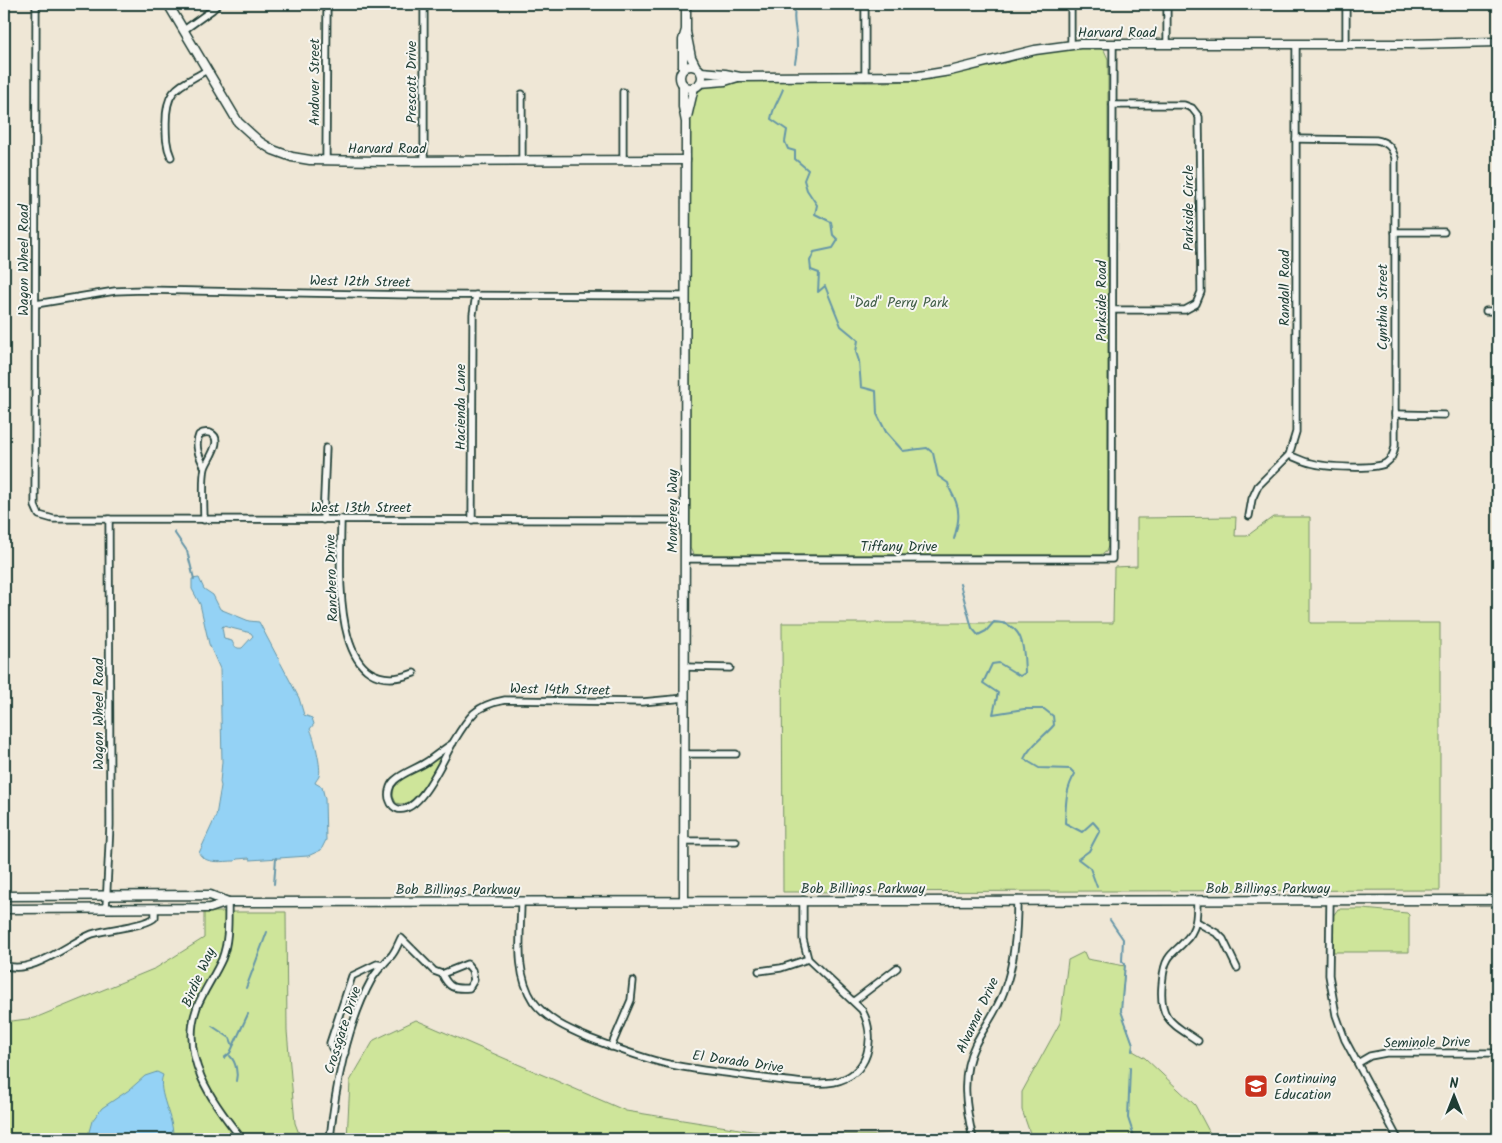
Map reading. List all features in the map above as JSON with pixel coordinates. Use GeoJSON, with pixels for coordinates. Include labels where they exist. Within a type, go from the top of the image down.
{"type":"FeatureCollection","features":[{"type":"Feature","properties":{"kind":"street","name":"Wagon Wheel Road"},"geometry":{"type":"LineString","coordinates":[[36,4],[35,506],[38,515]]}},
{"type":"Feature","properties":{"kind":"street","name":"Harvard Road"},"geometry":{"type":"LineString","coordinates":[[168,4],[238,122],[254,138],[272,150],[292,157],[310,160],[424,161],[686,160]]}},
{"type":"Feature","properties":{"kind":"street"},"geometry":{"type":"LineString","coordinates":[[184,30],[218,4]]}},
{"type":"Feature","properties":{"kind":"street","name":"Andover Street"},"geometry":{"type":"LineString","coordinates":[[326,160],[327,4]]}},
{"type":"Feature","properties":{"kind":"street","name":"Prescott Drive"},"geometry":{"type":"LineString","coordinates":[[424,4],[424,161]]}},
{"type":"Feature","properties":{"kind":"street"},"geometry":{"type":"LineString","coordinates":[[686,4],[686,30],[691,57],[702,77],[697,85],[689,88],[683,85],[680,79],[683,70],[683,40],[686,30]]}},
{"type":"Feature","properties":{"kind":"street"},"geometry":{"type":"LineString","coordinates":[[865,4],[865,77]]}},
{"type":"Feature","properties":{"kind":"street"},"geometry":{"type":"LineString","coordinates":[[1071,4],[1071,45]]}},
{"type":"Feature","properties":{"kind":"street"},"geometry":{"type":"LineString","coordinates":[[1167,4],[1167,44]]}},
{"type":"Feature","properties":{"kind":"street"},"geometry":{"type":"LineString","coordinates":[[1346,4],[1346,44]]}},
{"type":"Feature","properties":{"kind":"street","name":"Harvard Road"},"geometry":{"type":"LineString","coordinates":[[698,70],[740,77],[903,77],[937,74],[1035,50],[1071,45],[1498,42]]}},
{"type":"Feature","properties":{"kind":"street","name":"Parkside Road"},"geometry":{"type":"LineString","coordinates":[[1112,559],[1113,44]]}},
{"type":"Feature","properties":{"kind":"street","name":"Randall Road"},"geometry":{"type":"LineString","coordinates":[[1249,516],[1252,499],[1258,486],[1289,455],[1295,440],[1297,419],[1296,44]]}},
{"type":"Feature","properties":{"kind":"street"},"geometry":{"type":"LineString","coordinates":[[683,70],[690,66],[698,70]]}},
{"type":"Feature","properties":{"kind":"street"},"geometry":{"type":"LineString","coordinates":[[172,157],[166,141],[166,106],[168,99],[178,87],[207,70]]}},
{"type":"Feature","properties":{"kind":"street","name":"Harvard Road"},"geometry":{"type":"LineString","coordinates":[[697,85],[740,77]]}},
{"type":"Feature","properties":{"kind":"street","name":"Monterey Way"},"geometry":{"type":"LineString","coordinates":[[683,85],[683,107],[686,122],[684,900]]}},
{"type":"Feature","properties":{"kind":"street","name":"Monterey Way"},"geometry":{"type":"LineString","coordinates":[[686,122],[697,85]]}},
{"type":"Feature","properties":{"kind":"street"},"geometry":{"type":"LineString","coordinates":[[623,92],[623,160]]}},
{"type":"Feature","properties":{"kind":"street"},"geometry":{"type":"LineString","coordinates":[[522,94],[522,160]]}},
{"type":"Feature","properties":{"kind":"street","name":"Parkside Circle"},"geometry":{"type":"LineString","coordinates":[[1113,105],[1184,106],[1192,108],[1199,117],[1201,292],[1196,304],[1186,310],[1113,310]]}},
{"type":"Feature","properties":{"kind":"street","name":"Cynthia Street"},"geometry":{"type":"LineString","coordinates":[[1289,455],[1310,463],[1329,466],[1381,465],[1386,463],[1394,453],[1395,414],[1395,158],[1391,147],[1376,140],[1296,139]]}},
{"type":"Feature","properties":{"kind":"street"},"geometry":{"type":"LineString","coordinates":[[1395,232],[1444,232]]}},
{"type":"Feature","properties":{"kind":"street","name":"West 12th Street"},"geometry":{"type":"LineString","coordinates":[[36,304],[115,291],[144,290],[686,296]]}},
{"type":"Feature","properties":{"kind":"street","name":"Hacienda Lane"},"geometry":{"type":"LineString","coordinates":[[472,520],[473,314],[476,295]]}},
{"type":"Feature","properties":{"kind":"street"},"geometry":{"type":"LineString","coordinates":[[1486,311],[1498,311]]}},
{"type":"Feature","properties":{"kind":"street"},"geometry":{"type":"LineString","coordinates":[[1395,414],[1444,415]]}},
{"type":"Feature","properties":{"kind":"street"},"geometry":{"type":"LineString","coordinates":[[204,520],[205,468],[198,451],[197,440],[199,435],[208,433],[215,438],[216,444],[205,468]]}},
{"type":"Feature","properties":{"kind":"street"},"geometry":{"type":"LineString","coordinates":[[323,520],[326,448]]}},
{"type":"Feature","properties":{"kind":"street","name":"West 13th Street"},"geometry":{"type":"LineString","coordinates":[[38,515],[53,519],[685,520]]}},
{"type":"Feature","properties":{"kind":"street","name":"Wagon Wheel Road"},"geometry":{"type":"LineString","coordinates":[[106,908],[110,825],[109,519]]}},
{"type":"Feature","properties":{"kind":"street","name":"Ranchero Drive"},"geometry":{"type":"LineString","coordinates":[[341,519],[342,607],[350,645],[363,665],[376,674],[383,677],[398,678],[414,673]]}},
{"type":"Feature","properties":{"kind":"street","name":"Tiffany Drive"},"geometry":{"type":"LineString","coordinates":[[685,559],[1112,559]]}},
{"type":"Feature","properties":{"kind":"street"},"geometry":{"type":"LineString","coordinates":[[685,667],[730,668]]}},
{"type":"Feature","properties":{"kind":"street","name":"West 14th Street"},"geometry":{"type":"LineString","coordinates":[[452,743],[428,761],[394,780],[389,793],[389,800],[392,806],[397,809],[403,809],[412,805],[418,799],[438,771],[452,743],[468,720],[475,712],[491,703],[499,701],[642,702],[685,698]]}},
{"type":"Feature","properties":{"kind":"street"},"geometry":{"type":"LineString","coordinates":[[685,754],[736,754]]}},
{"type":"Feature","properties":{"kind":"street"},"geometry":{"type":"LineString","coordinates":[[684,841],[736,841]]}},
{"type":"Feature","properties":{"kind":"street","name":"Bob Billings Parkway"},"geometry":{"type":"LineString","coordinates":[[4,896],[210,895],[228,902]]}},
{"type":"Feature","properties":{"kind":"street"},"geometry":{"type":"LineString","coordinates":[[759,971],[781,968],[808,959],[803,939],[803,900]]}},
{"type":"Feature","properties":{"kind":"street","name":"Alvamar Drive"},"geometry":{"type":"LineString","coordinates":[[973,1139],[966,1095],[967,1070],[972,1053],[997,1006],[1010,973],[1016,933],[1017,900]]}},
{"type":"Feature","properties":{"kind":"street"},"geometry":{"type":"LineString","coordinates":[[1197,900],[1197,922],[1186,940],[1173,953],[1166,964],[1161,998],[1162,1005],[1173,1024],[1198,1041]]}},
{"type":"Feature","properties":{"kind":"street"},"geometry":{"type":"LineString","coordinates":[[1330,900],[1329,975],[1332,1001],[1340,1028],[1398,1139]]}},
{"type":"Feature","properties":{"kind":"street","name":"Bob Billings Parkway"},"geometry":{"type":"LineString","coordinates":[[4,909],[210,908],[228,902],[1498,900]]}},
{"type":"Feature","properties":{"kind":"street","name":"El Dorado Drive"},"geometry":{"type":"LineString","coordinates":[[521,901],[521,970],[533,1001],[546,1015],[562,1026],[611,1047],[688,1068],[783,1080],[832,1082],[847,1077],[853,1072],[863,1062],[869,1047],[870,1034],[867,1019],[854,1001],[808,959]]}},
{"type":"Feature","properties":{"kind":"street","name":"Birdie Way"},"geometry":{"type":"LineString","coordinates":[[228,902],[228,934],[225,950],[197,1007],[193,1026],[192,1048],[200,1077],[209,1094],[242,1139]]}},
{"type":"Feature","properties":{"kind":"street"},"geometry":{"type":"LineString","coordinates":[[4,965],[11,968],[24,968],[95,933],[148,922],[154,916],[156,908]]}},
{"type":"Feature","properties":{"kind":"street"},"geometry":{"type":"LineString","coordinates":[[1197,922],[1223,939],[1237,968]]}},
{"type":"Feature","properties":{"kind":"street","name":"Crossgate Drive"},"geometry":{"type":"LineString","coordinates":[[330,1139],[334,1101],[345,1053],[371,980],[393,954],[401,938],[412,947],[428,967],[442,974]]}},
{"type":"Feature","properties":{"kind":"street"},"geometry":{"type":"LineString","coordinates":[[345,1053],[332,1048],[330,1043],[352,976],[377,964],[382,965]]}},
{"type":"Feature","properties":{"kind":"street"},"geometry":{"type":"LineString","coordinates":[[467,964],[472,970],[474,980],[469,988],[457,989],[448,984],[442,974],[467,964]]}},
{"type":"Feature","properties":{"kind":"street"},"geometry":{"type":"LineString","coordinates":[[854,1001],[897,968]]}},
{"type":"Feature","properties":{"kind":"street"},"geometry":{"type":"LineString","coordinates":[[611,1047],[631,1000],[633,981]]}},
{"type":"Feature","properties":{"kind":"street","name":"Seminole Drive"},"geometry":{"type":"LineString","coordinates":[[1358,1063],[1370,1056],[1386,1054],[1498,1054]]}},
{"type":"Feature","properties":{"kind":"green space","name":"\"Dad\" Perry Park"},"geometry":{"type":"Polygon","coordinates":[[[1083,48],[1104,50],[1108,59],[1108,546],[1106,552],[1100,555],[693,554],[690,548],[690,118],[697,89],[705,85],[717,83],[747,81],[868,82],[918,80],[953,75],[1045,53],[1083,48]]]}},
{"type":"Feature","properties":{"kind":"green space"},"geometry":{"type":"Polygon","coordinates":[[[1236,517],[1235,536],[1247,536],[1273,517],[1310,517],[1310,623],[1440,623],[1440,890],[783,892],[782,623],[1113,623],[1114,567],[1137,566],[1137,518],[1236,517]]]}},
{"type":"Feature","properties":{"kind":"green space"},"geometry":{"type":"Polygon","coordinates":[[[446,749],[419,794],[404,804],[396,803],[393,796],[394,788],[402,779],[446,749]]]}},
{"type":"Feature","properties":{"kind":"green space"},"geometry":{"type":"Polygon","coordinates":[[[1338,909],[1407,913],[1409,915],[1409,952],[1333,952],[1333,916],[1338,909]]]}},
{"type":"Feature","properties":{"kind":"green space"},"geometry":{"type":"Polygon","coordinates":[[[204,912],[286,912],[287,1031],[295,1123],[301,1139],[4,1139],[4,1022],[35,1018],[156,968],[204,938],[204,912]]]}},
{"type":"Feature","properties":{"kind":"green space"},"geometry":{"type":"Polygon","coordinates":[[[1084,952],[1087,959],[1125,966],[1121,1011],[1133,1044],[1133,1051],[1145,1058],[1195,1105],[1213,1139],[1032,1139],[1022,1110],[1022,1092],[1060,1023],[1068,960],[1084,952]]]}},
{"type":"Feature","properties":{"kind":"green space"},"geometry":{"type":"Polygon","coordinates":[[[416,1020],[626,1111],[752,1131],[794,1134],[872,1135],[913,1139],[347,1139],[350,1081],[374,1040],[416,1020]]]}},
{"type":"Feature","properties":{"kind":"water"},"geometry":{"type":"Polygon","coordinates":[[[199,578],[204,589],[213,595],[220,609],[249,621],[259,622],[299,698],[304,715],[312,718],[314,724],[310,729],[320,772],[315,783],[322,787],[325,799],[326,840],[321,850],[308,856],[210,861],[199,853],[216,816],[221,786],[220,669],[209,644],[200,604],[192,589],[192,579],[199,578]],[[222,627],[224,639],[232,641],[234,646],[238,648],[242,648],[253,636],[251,633],[222,627]]]}},
{"type":"Feature","properties":{"kind":"water"},"geometry":{"type":"Polygon","coordinates":[[[157,1072],[163,1075],[162,1089],[173,1131],[173,1139],[87,1139],[92,1121],[102,1108],[129,1090],[145,1076],[157,1072]]]}},
{"type":"Feature","properties":{"kind":"waterway"},"geometry":{"type":"LineString","coordinates":[[793,4],[797,41],[795,63]]}},
{"type":"Feature","properties":{"kind":"waterway"},"geometry":{"type":"LineString","coordinates":[[783,89],[771,119],[787,130],[785,142],[788,149],[795,151],[795,159],[808,170],[804,180],[807,190],[817,205],[815,214],[831,222],[833,235],[838,240],[833,248],[814,252],[810,261],[811,270],[819,273],[818,292],[825,286],[841,326],[858,340],[856,352],[859,361],[861,387],[876,391],[877,414],[886,432],[903,451],[927,448],[933,453],[938,476],[948,483],[958,511],[954,539]]}},
{"type":"Feature","properties":{"kind":"waterway"},"geometry":{"type":"LineString","coordinates":[[174,532],[187,551],[194,579]]}},
{"type":"Feature","properties":{"kind":"waterway"},"geometry":{"type":"LineString","coordinates":[[960,584],[972,628],[978,635],[986,631],[994,622],[1004,623],[1012,627],[1021,639],[1025,673],[1020,676],[999,663],[992,664],[983,683],[998,693],[993,714],[1024,709],[1044,709],[1053,716],[1054,725],[1033,745],[1024,759],[1039,768],[1070,769],[1075,774],[1068,792],[1065,823],[1082,832],[1093,822],[1100,830],[1089,851],[1078,859],[1090,868],[1097,887]]}},
{"type":"Feature","properties":{"kind":"waterway"},"geometry":{"type":"LineString","coordinates":[[274,884],[276,858]]}},
{"type":"Feature","properties":{"kind":"waterway"},"geometry":{"type":"LineString","coordinates":[[1110,920],[1123,939],[1122,961],[1125,964],[1121,1011],[1133,1044],[1132,1051]]}},
{"type":"Feature","properties":{"kind":"waterway"},"geometry":{"type":"LineString","coordinates":[[246,988],[267,932]]}},
{"type":"Feature","properties":{"kind":"waterway"},"geometry":{"type":"LineString","coordinates":[[224,1058],[230,1053],[248,1014]]}},
{"type":"Feature","properties":{"kind":"waterway"},"geometry":{"type":"LineString","coordinates":[[212,1026],[230,1038],[233,1046]]}},
{"type":"Feature","properties":{"kind":"waterway"},"geometry":{"type":"LineString","coordinates":[[230,1056],[236,1068],[236,1081]]}},
{"type":"Feature","properties":{"kind":"waterway"},"geometry":{"type":"LineString","coordinates":[[1130,1068],[1128,1118],[1135,1139]]}},
{"type":"Feature","properties":{"kind":"place","name":"Continuing Education"},"geometry":{"type":"Point","coordinates":[1256,1086]}}]}
